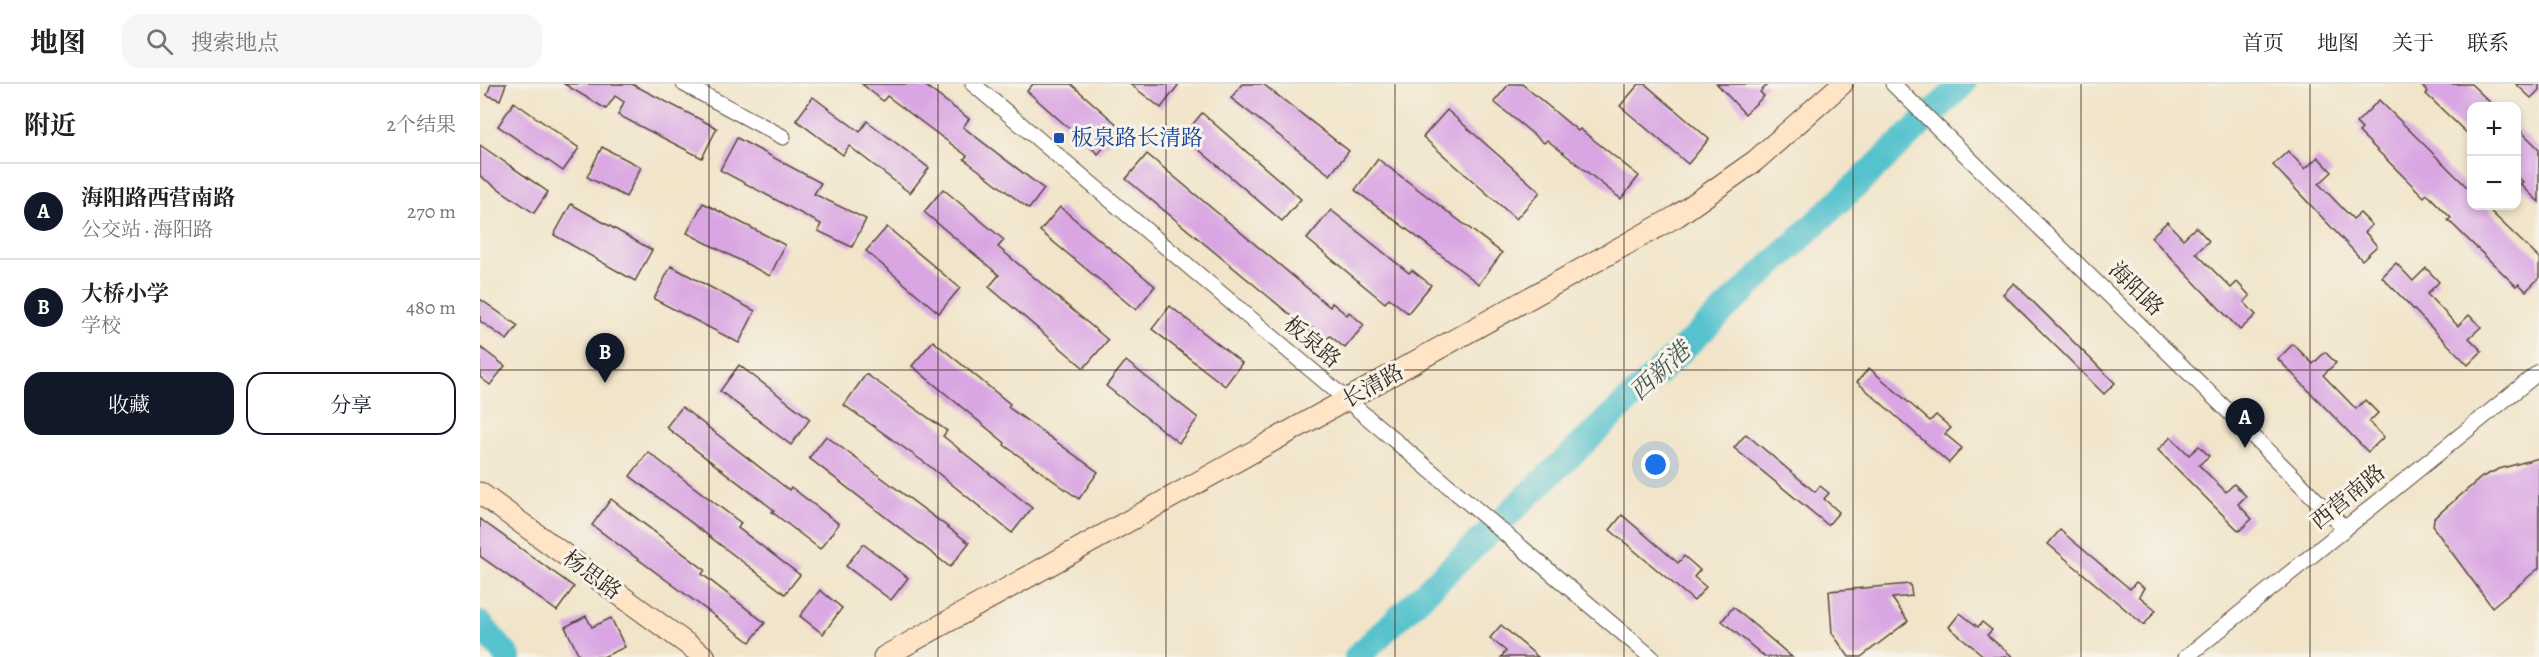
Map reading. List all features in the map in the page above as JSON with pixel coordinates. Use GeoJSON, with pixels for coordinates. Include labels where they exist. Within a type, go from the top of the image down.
{"type":"FeatureCollection","features":[{"type":"Feature","properties":{"kind":"main road","name":"长清路"},"geometry":{"type":"LineString","coordinates":[[884,657],[1677,216],[1755,161],[1842,84]]}},
{"type":"Feature","properties":{"kind":"main road","name":"杨思路"},"geometry":{"type":"LineString","coordinates":[[480,493],[705,657]]}},
{"type":"Feature","properties":{"kind":"street"},"geometry":{"type":"LineString","coordinates":[[684,84],[783,137]]}},
{"type":"Feature","properties":{"kind":"street","name":"板泉路"},"geometry":{"type":"LineString","coordinates":[[973,84],[1651,657]]}},
{"type":"Feature","properties":{"kind":"street","name":"海阳路"},"geometry":{"type":"LineString","coordinates":[[1893,84],[2345,528]]}},
{"type":"Feature","properties":{"kind":"street","name":"西营南路"},"geometry":{"type":"LineString","coordinates":[[2186,657],[2539,372]]}},
{"type":"Feature","properties":{"kind":"building"},"geometry":{"type":"Polygon","coordinates":[[[491,84],[506,84],[500,100],[487,95],[491,84]]]}},
{"type":"Feature","properties":{"kind":"building"},"geometry":{"type":"Polygon","coordinates":[[[564,84],[632,84],[717,128],[702,158],[618,115],[624,102],[615,96],[606,109],[564,84]]]}},
{"type":"Feature","properties":{"kind":"building"},"geometry":{"type":"Polygon","coordinates":[[[862,84],[923,84],[969,119],[963,127],[1044,189],[1029,209],[964,159],[967,156],[887,96],[883,101],[862,84]]]}},
{"type":"Feature","properties":{"kind":"building"},"geometry":{"type":"Polygon","coordinates":[[[1033,84],[1071,84],[1121,128],[1098,154],[1027,91],[1033,84]]]}},
{"type":"Feature","properties":{"kind":"building"},"geometry":{"type":"Polygon","coordinates":[[[1130,84],[1179,84],[1161,108],[1130,84]]]}},
{"type":"Feature","properties":{"kind":"building"},"geometry":{"type":"Polygon","coordinates":[[[1242,84],[1263,84],[1349,151],[1330,175],[1231,98],[1242,84]]]}},
{"type":"Feature","properties":{"kind":"building"},"geometry":{"type":"Polygon","coordinates":[[[1509,84],[1522,84],[1578,131],[1580,129],[1639,176],[1621,199],[1547,140],[1544,143],[1494,102],[1509,84]]]}},
{"type":"Feature","properties":{"kind":"building"},"geometry":{"type":"Polygon","coordinates":[[[1639,84],[1645,84],[1709,139],[1688,164],[1620,106],[1639,84]]]}},
{"type":"Feature","properties":{"kind":"building"},"geometry":{"type":"Polygon","coordinates":[[[1717,84],[1768,84],[1760,92],[1764,96],[1745,114],[1717,84]]]}},
{"type":"Feature","properties":{"kind":"building"},"geometry":{"type":"Polygon","coordinates":[[[2420,84],[2471,84],[2490,102],[2467,102],[2467,133],[2426,94],[2428,92],[2420,84]]]}},
{"type":"Feature","properties":{"kind":"building"},"geometry":{"type":"Polygon","coordinates":[[[2516,84],[2539,84],[2539,90],[2531,98],[2516,84]]]}},
{"type":"Feature","properties":{"kind":"building"},"geometry":{"type":"Polygon","coordinates":[[[813,97],[860,132],[867,121],[929,168],[910,193],[849,146],[843,155],[796,120],[813,97]]]}},
{"type":"Feature","properties":{"kind":"building"},"geometry":{"type":"Polygon","coordinates":[[[2379,100],[2467,187],[2467,210],[2489,210],[2539,258],[2539,278],[2526,291],[2519,284],[2516,286],[2448,220],[2451,218],[2427,194],[2424,197],[2359,132],[2362,129],[2356,123],[2379,100]]]}},
{"type":"Feature","properties":{"kind":"building"},"geometry":{"type":"Polygon","coordinates":[[[514,102],[579,148],[563,171],[498,126],[514,102]]]}},
{"type":"Feature","properties":{"kind":"building"},"geometry":{"type":"Polygon","coordinates":[[[1447,110],[1540,192],[1516,219],[1423,137],[1447,110]]]}},
{"type":"Feature","properties":{"kind":"building"},"geometry":{"type":"Polygon","coordinates":[[[1202,113],[1301,199],[1282,221],[1183,136],[1202,113]]]}},
{"type":"Feature","properties":{"kind":"building"},"geometry":{"type":"Polygon","coordinates":[[[2521,131],[2539,149],[2539,202],[2521,185],[2523,182],[2521,180],[2521,131]]]}},
{"type":"Feature","properties":{"kind":"building"},"geometry":{"type":"Polygon","coordinates":[[[737,138],[821,183],[814,194],[866,219],[852,247],[818,231],[821,224],[720,170],[737,138]]]}},
{"type":"Feature","properties":{"kind":"building"},"geometry":{"type":"Polygon","coordinates":[[[480,145],[548,192],[534,213],[480,176],[480,145]]]}},
{"type":"Feature","properties":{"kind":"building"},"geometry":{"type":"Polygon","coordinates":[[[602,147],[641,167],[626,197],[587,177],[602,147]]]}},
{"type":"Feature","properties":{"kind":"building"},"geometry":{"type":"Polygon","coordinates":[[[2288,151],[2305,169],[2318,157],[2332,172],[2319,184],[2353,219],[2360,213],[2372,225],[2365,232],[2377,246],[2362,260],[2273,165],[2288,151]]]}},
{"type":"Feature","properties":{"kind":"building"},"geometry":{"type":"Polygon","coordinates":[[[1147,154],[1330,307],[1332,303],[1347,315],[1349,312],[1364,325],[1345,348],[1330,336],[1326,340],[1312,328],[1310,331],[1126,179],[1147,154]]]}},
{"type":"Feature","properties":{"kind":"building"},"geometry":{"type":"Polygon","coordinates":[[[1378,159],[1502,253],[1479,284],[1355,190],[1378,159]]]}},
{"type":"Feature","properties":{"kind":"building"},"geometry":{"type":"Polygon","coordinates":[[[943,189],[1004,240],[998,247],[1108,340],[1084,368],[989,287],[999,275],[924,212],[943,189]]]}},
{"type":"Feature","properties":{"kind":"building"},"geometry":{"type":"Polygon","coordinates":[[[703,203],[785,245],[770,276],[687,233],[703,203]]]}},
{"type":"Feature","properties":{"kind":"building"},"geometry":{"type":"Polygon","coordinates":[[[571,204],[652,250],[635,281],[554,235],[571,204]]]}},
{"type":"Feature","properties":{"kind":"building"},"geometry":{"type":"Polygon","coordinates":[[[1060,207],[1155,286],[1136,310],[1040,231],[1060,207]]]}},
{"type":"Feature","properties":{"kind":"building"},"geometry":{"type":"Polygon","coordinates":[[[1331,210],[1409,273],[1412,270],[1431,285],[1408,313],[1389,298],[1385,303],[1307,239],[1331,210]]]}},
{"type":"Feature","properties":{"kind":"building"},"geometry":{"type":"Polygon","coordinates":[[[2167,222],[2183,239],[2196,227],[2209,241],[2196,253],[2231,288],[2237,282],[2250,296],[2244,302],[2256,315],[2240,330],[2151,237],[2167,222]]]}},
{"type":"Feature","properties":{"kind":"building"},"geometry":{"type":"Polygon","coordinates":[[[887,227],[960,288],[939,313],[866,251],[887,227]]]}},
{"type":"Feature","properties":{"kind":"building"},"geometry":{"type":"Polygon","coordinates":[[[2396,263],[2413,281],[2426,268],[2439,282],[2427,294],[2458,326],[2469,315],[2481,327],[2469,338],[2482,351],[2468,365],[2382,277],[2396,263]]]}},
{"type":"Feature","properties":{"kind":"building"},"geometry":{"type":"Polygon","coordinates":[[[671,266],[755,311],[739,343],[654,299],[671,266]]]}},
{"type":"Feature","properties":{"kind":"building"},"geometry":{"type":"Polygon","coordinates":[[[2014,283],[2115,383],[2104,394],[2003,294],[2014,283]]]}},
{"type":"Feature","properties":{"kind":"building"},"geometry":{"type":"Polygon","coordinates":[[[480,299],[518,326],[507,340],[480,321],[480,299]]]}},
{"type":"Feature","properties":{"kind":"building"},"geometry":{"type":"Polygon","coordinates":[[[1170,306],[1242,363],[1225,386],[1152,329],[1170,306]]]}},
{"type":"Feature","properties":{"kind":"building"},"geometry":{"type":"Polygon","coordinates":[[[933,341],[1010,404],[1008,407],[1098,472],[1079,499],[1004,445],[1005,443],[912,366],[933,341]]]}},
{"type":"Feature","properties":{"kind":"building"},"geometry":{"type":"Polygon","coordinates":[[[2293,344],[2313,364],[2325,352],[2336,363],[2323,375],[2356,409],[2365,400],[2378,413],[2369,422],[2384,437],[2368,452],[2278,359],[2293,344]]]}},
{"type":"Feature","properties":{"kind":"building"},"geometry":{"type":"Polygon","coordinates":[[[480,347],[505,366],[490,385],[480,377],[480,347]]]}},
{"type":"Feature","properties":{"kind":"building"},"geometry":{"type":"Polygon","coordinates":[[[1126,361],[1198,418],[1179,443],[1106,386],[1126,361]]]}},
{"type":"Feature","properties":{"kind":"building"},"geometry":{"type":"Polygon","coordinates":[[[739,365],[810,419],[791,445],[720,391],[739,365]]]}},
{"type":"Feature","properties":{"kind":"building"},"geometry":{"type":"Polygon","coordinates":[[[1869,368],[1930,421],[1936,415],[1951,428],[1945,434],[1962,448],[1949,463],[1857,382],[1869,368]]]}},
{"type":"Feature","properties":{"kind":"building"},"geometry":{"type":"Polygon","coordinates":[[[866,374],[947,431],[943,436],[1032,508],[1012,533],[928,465],[844,405],[866,374]]]}},
{"type":"Feature","properties":{"kind":"building"},"geometry":{"type":"Polygon","coordinates":[[[682,407],[789,490],[791,487],[839,524],[820,549],[772,512],[774,510],[666,427],[682,407]]]}},
{"type":"Feature","properties":{"kind":"building"},"geometry":{"type":"Polygon","coordinates":[[[1746,434],[1815,492],[1820,486],[1829,493],[1824,499],[1839,512],[1828,525],[1734,448],[1746,434]]]}},
{"type":"Feature","properties":{"kind":"building"},"geometry":{"type":"Polygon","coordinates":[[[826,436],[969,543],[950,567],[809,458],[826,436]]]}},
{"type":"Feature","properties":{"kind":"building"},"geometry":{"type":"Polygon","coordinates":[[[2171,437],[2189,455],[2199,446],[2209,456],[2199,465],[2226,492],[2234,484],[2246,496],[2238,504],[2252,519],[2239,531],[2158,450],[2171,437]]]}},
{"type":"Feature","properties":{"kind":"building"},"geometry":{"type":"Polygon","coordinates":[[[648,452],[741,523],[738,528],[800,575],[785,594],[630,476],[648,452]]]}},
{"type":"Feature","properties":{"kind":"building"},"geometry":{"type":"Polygon","coordinates":[[[2539,458],[2539,568],[2492,607],[2433,527],[2434,518],[2482,477],[2499,469],[2539,458]]]}},
{"type":"Feature","properties":{"kind":"building"},"geometry":{"type":"Polygon","coordinates":[[[611,499],[705,570],[702,574],[765,623],[750,642],[592,525],[611,499]]]}},
{"type":"Feature","properties":{"kind":"building"},"geometry":{"type":"Polygon","coordinates":[[[1622,515],[1678,563],[1684,556],[1700,570],[1694,577],[1706,587],[1694,601],[1610,530],[1622,515]]]}},
{"type":"Feature","properties":{"kind":"building"},"geometry":{"type":"Polygon","coordinates":[[[480,519],[574,587],[557,611],[480,556],[480,519]]]}},
{"type":"Feature","properties":{"kind":"building"},"geometry":{"type":"Polygon","coordinates":[[[2060,530],[2130,589],[2136,582],[2144,588],[2139,596],[2156,610],[2144,625],[2048,544],[2060,530]]]}},
{"type":"Feature","properties":{"kind":"building"},"geometry":{"type":"Polygon","coordinates":[[[863,544],[908,578],[891,600],[846,566],[863,544]]]}},
{"type":"Feature","properties":{"kind":"building"},"geometry":{"type":"Polygon","coordinates":[[[1910,584],[1912,596],[1892,598],[1908,621],[1861,657],[1849,657],[1832,633],[1829,591],[1910,584]]]}},
{"type":"Feature","properties":{"kind":"building"},"geometry":{"type":"Polygon","coordinates":[[[820,590],[842,608],[823,634],[800,616],[820,590]]]}},
{"type":"Feature","properties":{"kind":"building"},"geometry":{"type":"Polygon","coordinates":[[[1733,607],[1792,657],[1765,657],[1722,621],[1733,607]]]}},
{"type":"Feature","properties":{"kind":"building"},"geometry":{"type":"Polygon","coordinates":[[[1960,613],[1978,627],[1982,622],[1992,630],[1987,635],[2013,657],[1985,657],[1949,627],[1960,613]]]}},
{"type":"Feature","properties":{"kind":"building"},"geometry":{"type":"Polygon","coordinates":[[[586,616],[592,627],[611,618],[625,647],[603,657],[580,657],[565,627],[586,616]]]}},
{"type":"Feature","properties":{"kind":"building"},"geometry":{"type":"Polygon","coordinates":[[[1501,625],[1538,657],[1501,657],[1506,651],[1490,638],[1501,625]]]}},
{"type":"Feature","properties":{"kind":"waterway","name":"西新港"},"geometry":{"type":"LineString","coordinates":[[1357,657],[1963,84]]}},
{"type":"Feature","properties":{"kind":"waterway","name":"西新港"},"geometry":{"type":"LineString","coordinates":[[480,624],[508,657]]}},
{"type":"Feature","properties":{"kind":"place","name":"板泉路长清路"},"geometry":{"type":"Point","coordinates":[1059,138]}},
{"type":"Feature","properties":{"kind":"place","name":"大桥小学"},"geometry":{"type":"Point","coordinates":[605,383]}},
{"type":"Feature","properties":{"kind":"place","name":"海阳路西营南路"},"geometry":{"type":"Point","coordinates":[2245,448]}}]}
